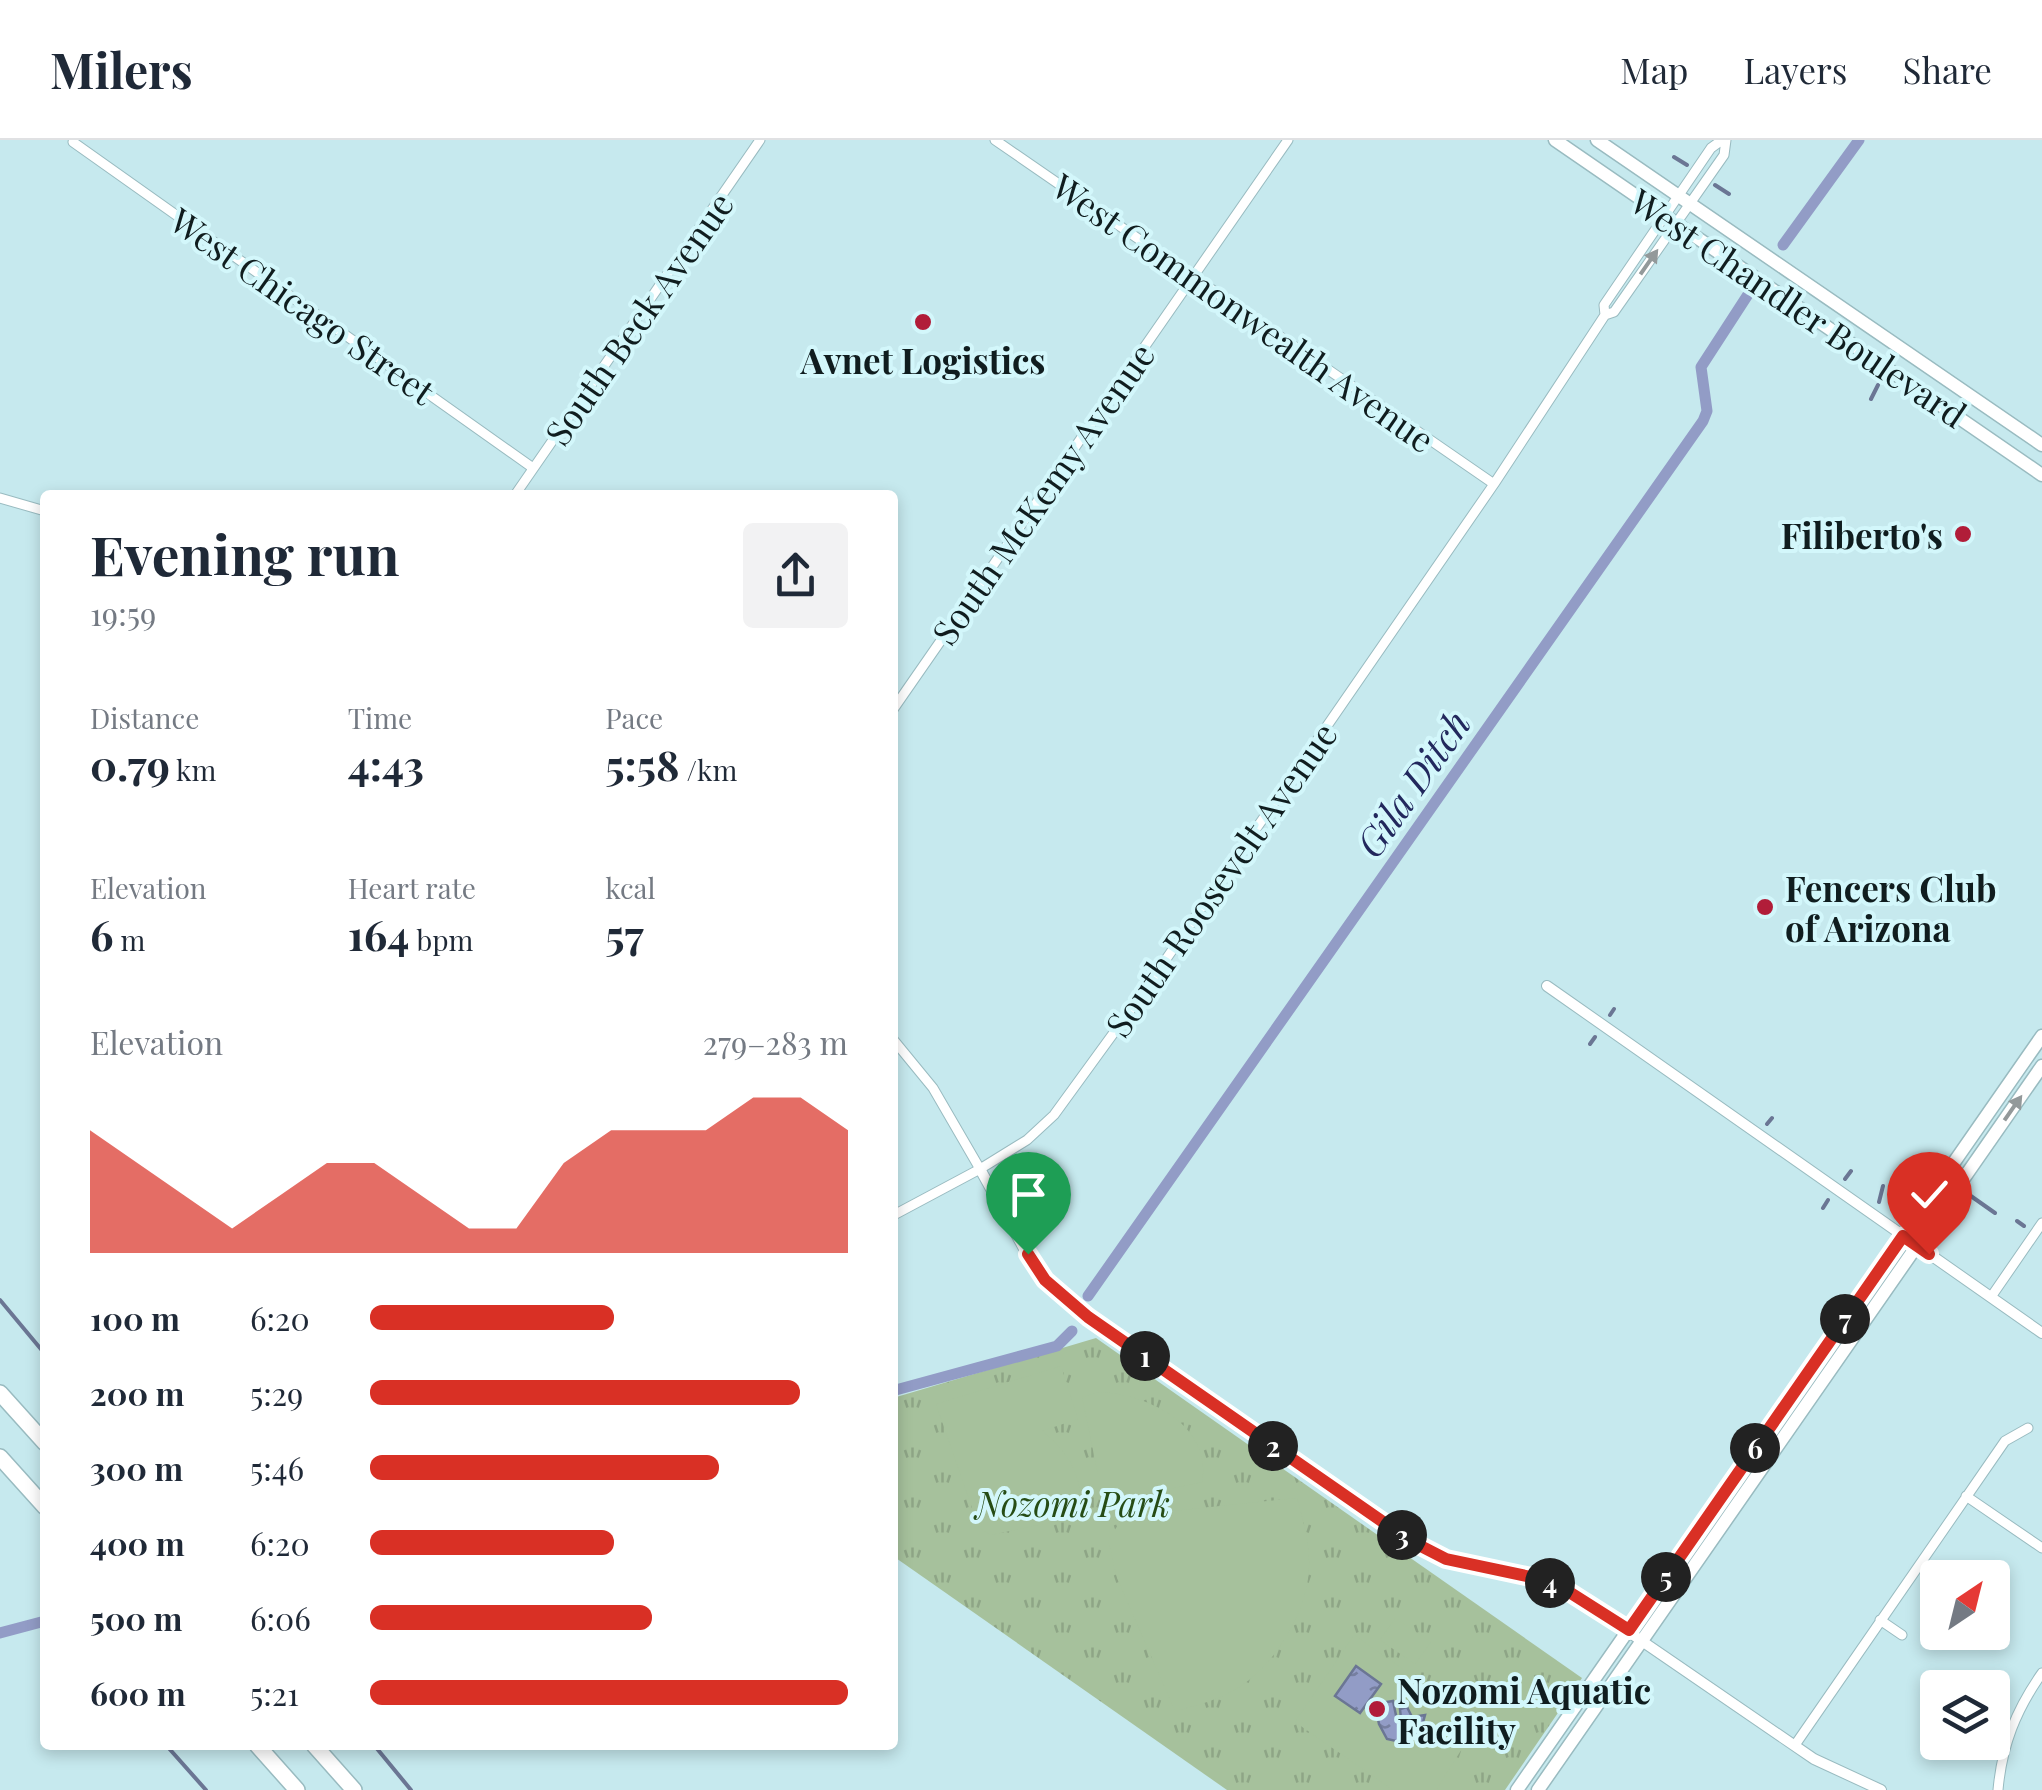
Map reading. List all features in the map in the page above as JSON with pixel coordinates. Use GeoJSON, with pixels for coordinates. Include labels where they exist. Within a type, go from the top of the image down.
{"type":"FeatureCollection","features":[{"type":"Feature","properties":{"kind":"highway"},"geometry":{"type":"LineString","coordinates":[[0,1393],[40,1438]]}},
{"type":"Feature","properties":{"kind":"highway"},"geometry":{"type":"LineString","coordinates":[[0,1457],[40,1501]]}},
{"type":"Feature","properties":{"kind":"highway"},"geometry":{"type":"LineString","coordinates":[[261,1750],[297,1790]]}},
{"type":"Feature","properties":{"kind":"highway"},"geometry":{"type":"LineString","coordinates":[[318,1750],[354,1790]]}},
{"type":"Feature","properties":{"kind":"main road","name":"West Chandler Boulevard"},"geometry":{"type":"LineString","coordinates":[[1555,140],[2042,475]]}},
{"type":"Feature","properties":{"kind":"main road","name":"West Chandler Boulevard"},"geometry":{"type":"LineString","coordinates":[[1596,140],[2042,446]]}},
{"type":"Feature","properties":{"kind":"main road"},"geometry":{"type":"LineString","coordinates":[[1516,1790],[2042,1036]]}},
{"type":"Feature","properties":{"kind":"main road"},"geometry":{"type":"LineString","coordinates":[[1538,1790],[2042,1066]]}},
{"type":"Feature","properties":{"kind":"street","name":"South Beck Avenue"},"geometry":{"type":"LineString","coordinates":[[518,490],[760,140]]}},
{"type":"Feature","properties":{"kind":"street","name":"West Commonwealth Avenue"},"geometry":{"type":"LineString","coordinates":[[994,140],[1494,484]]}},
{"type":"Feature","properties":{"kind":"street","name":"South McKemy Avenue"},"geometry":{"type":"LineString","coordinates":[[898,701],[1288,140]]}},
{"type":"Feature","properties":{"kind":"street","name":"South Roosevelt Avenue"},"geometry":{"type":"LineString","coordinates":[[898,1213],[1028,1140],[1054,1115],[1140,998],[1494,484],[1605,315],[1604,304],[1683,200],[1724,155],[1724,140]]}},
{"type":"Feature","properties":{"kind":"street","name":"West Chicago Street"},"geometry":{"type":"LineString","coordinates":[[72,142],[533,468]]}},
{"type":"Feature","properties":{"kind":"street"},"geometry":{"type":"LineString","coordinates":[[0,498],[40,510]]}},
{"type":"Feature","properties":{"kind":"street"},"geometry":{"type":"LineString","coordinates":[[1547,986],[2042,1333]]}},
{"type":"Feature","properties":{"kind":"street"},"geometry":{"type":"LineString","coordinates":[[898,1045],[933,1088],[1045,1280],[1088,1317],[1409,1540],[1446,1559],[1531,1577],[1566,1590],[1795,1745],[1851,1779],[1881,1790]]}},
{"type":"Feature","properties":{"kind":"street"},"geometry":{"type":"LineString","coordinates":[[1991,1298],[2038,1239],[2042,1223]]}},
{"type":"Feature","properties":{"kind":"street"},"geometry":{"type":"LineString","coordinates":[[1795,1745],[2004,1441],[2028,1428]]}},
{"type":"Feature","properties":{"kind":"street"},"geometry":{"type":"LineString","coordinates":[[1966,1496],[2042,1548]]}},
{"type":"Feature","properties":{"kind":"street"},"geometry":{"type":"LineString","coordinates":[[1880,1620],[1902,1635]]}},
{"type":"Feature","properties":{"kind":"street"},"geometry":{"type":"LineString","coordinates":[[1998,1790],[2005,1741],[2019,1708],[2042,1672]]}},
{"type":"Feature","properties":{"kind":"green space","name":"Nozomi Park"},"geometry":{"type":"Polygon","coordinates":[[[1096,1338],[1582,1678],[1505,1790],[1227,1790],[898,1560],[898,1397],[1096,1338]]]}},
{"type":"Feature","properties":{"kind":"green space"},"geometry":{"type":"Polygon","coordinates":[[[1061,1366],[1078,1419],[1042,1431],[1061,1448],[1073,1468],[1080,1490],[1081,1516],[991,1535],[979,1528],[936,1404],[1061,1366]]]}},
{"type":"Feature","properties":{"kind":"green space"},"geometry":{"type":"Polygon","coordinates":[[[1100,1392],[1137,1399],[1173,1416],[1197,1444],[1203,1462],[1202,1482],[1114,1501],[1102,1494],[1082,1397],[1100,1392]]]}},
{"type":"Feature","properties":{"kind":"green space"},"geometry":{"type":"Polygon","coordinates":[[[1297,1498],[1309,1567],[1303,1600],[1288,1634],[1267,1663],[1241,1686],[1218,1698],[1175,1711],[1117,1578],[1108,1540],[1120,1522],[1163,1512],[1297,1498]]]}},
{"type":"Feature","properties":{"kind":"green space"},"geometry":{"type":"Polygon","coordinates":[[[1395,1618],[1431,1642],[1415,1664],[1380,1640],[1395,1618]]]}},
{"type":"Feature","properties":{"kind":"green space","name":"Nozomi Aquatic Facility"},"geometry":{"type":"Polygon","coordinates":[[[1354,1635],[1453,1704],[1447,1715],[1472,1733],[1436,1790],[1393,1790],[1295,1722],[1354,1635]]]}},
{"type":"Feature","properties":{"kind":"water"},"geometry":{"type":"Polygon","coordinates":[[[1356,1666],[1381,1684],[1360,1713],[1335,1696],[1356,1666]]]}},
{"type":"Feature","properties":{"kind":"water"},"geometry":{"type":"Polygon","coordinates":[[[1393,1701],[1397,1720],[1401,1719],[1400,1709],[1407,1707],[1412,1717],[1425,1715],[1420,1733],[1405,1743],[1387,1739],[1379,1724],[1375,1704],[1393,1701]]]}},
{"type":"Feature","properties":{"kind":"waterway","name":"Gila Ditch"},"geometry":{"type":"LineString","coordinates":[[1783,245],[1859,140]]}},
{"type":"Feature","properties":{"kind":"waterway"},"geometry":{"type":"LineString","coordinates":[[1674,157],[1687,165]]}},
{"type":"Feature","properties":{"kind":"waterway"},"geometry":{"type":"LineString","coordinates":[[1715,185],[1729,194]]}},
{"type":"Feature","properties":{"kind":"waterway","name":"Gila Ditch"},"geometry":{"type":"LineString","coordinates":[[1088,1296],[1703,421],[1707,411],[1701,367],[1749,293]]}},
{"type":"Feature","properties":{"kind":"waterway"},"geometry":{"type":"LineString","coordinates":[[1871,399],[1878,385]]}},
{"type":"Feature","properties":{"kind":"waterway"},"geometry":{"type":"LineString","coordinates":[[1610,1015],[1614,1009]]}},
{"type":"Feature","properties":{"kind":"waterway"},"geometry":{"type":"LineString","coordinates":[[1590,1044],[1595,1037]]}},
{"type":"Feature","properties":{"kind":"waterway"},"geometry":{"type":"LineString","coordinates":[[1767,1124],[1772,1118]]}},
{"type":"Feature","properties":{"kind":"waterway"},"geometry":{"type":"LineString","coordinates":[[1903,1170],[1919,1181]]}},
{"type":"Feature","properties":{"kind":"waterway"},"geometry":{"type":"LineString","coordinates":[[1845,1179],[1851,1171]]}},
{"type":"Feature","properties":{"kind":"waterway"},"geometry":{"type":"LineString","coordinates":[[1879,1202],[1883,1186]]}},
{"type":"Feature","properties":{"kind":"waterway"},"geometry":{"type":"LineString","coordinates":[[1968,1194],[1995,1213]]}},
{"type":"Feature","properties":{"kind":"waterway"},"geometry":{"type":"LineString","coordinates":[[1823,1208],[1828,1200]]}},
{"type":"Feature","properties":{"kind":"waterway"},"geometry":{"type":"LineString","coordinates":[[2017,1221],[2024,1226]]}},
{"type":"Feature","properties":{"kind":"waterway"},"geometry":{"type":"LineString","coordinates":[[0,1300],[40,1348]]}},
{"type":"Feature","properties":{"kind":"waterway","name":"Gila Ditch"},"geometry":{"type":"LineString","coordinates":[[898,1389],[1057,1346],[1072,1331]]}},
{"type":"Feature","properties":{"kind":"waterway","name":"Gila Ditch"},"geometry":{"type":"LineString","coordinates":[[0,1633],[40,1622]]}},
{"type":"Feature","properties":{"kind":"waterway"},"geometry":{"type":"LineString","coordinates":[[170,1750],[206,1790]]}},
{"type":"Feature","properties":{"kind":"waterway"},"geometry":{"type":"LineString","coordinates":[[378,1750],[411,1790]]}},
{"type":"Feature","properties":{"kind":"place","name":"Avnet Logistics"},"geometry":{"type":"Point","coordinates":[923,322]}},
{"type":"Feature","properties":{"kind":"place","name":"Filiberto's"},"geometry":{"type":"Point","coordinates":[1963,534]}},
{"type":"Feature","properties":{"kind":"place","name":"Fencers Club of Arizona"},"geometry":{"type":"Point","coordinates":[1765,907]}},
{"type":"Feature","properties":{"kind":"place","name":"Nozomi Aquatic Facility"},"geometry":{"type":"Point","coordinates":[1377,1709]}},
{"type":"Feature","properties":{"kind":"route"},"geometry":{"type":"LineString","coordinates":[[1028,1254],[1045,1280],[1088,1317],[1409,1540],[1467,1566],[1546,1581],[1629,1630],[1903,1236],[1929,1254]]}}]}
